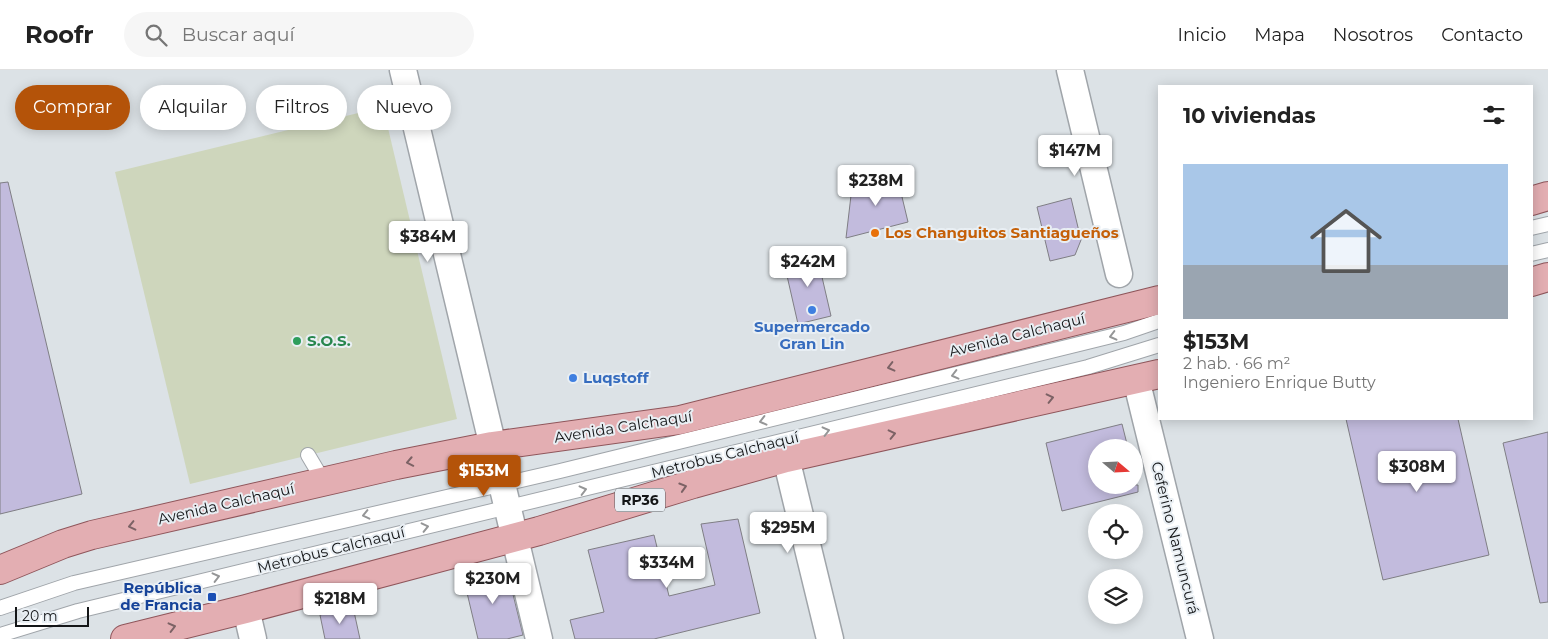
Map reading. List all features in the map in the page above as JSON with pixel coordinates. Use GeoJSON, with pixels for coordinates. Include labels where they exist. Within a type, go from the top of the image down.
{"type":"FeatureCollection","features":[{"type":"Feature","properties":{"kind":"main road"},"geometry":{"type":"LineString","coordinates":[[1533,200],[1548,196]]}},
{"type":"Feature","properties":{"kind":"main road"},"geometry":{"type":"LineString","coordinates":[[1533,281],[1548,277]]}},
{"type":"Feature","properties":{"kind":"main road","name":"Avenida Calchaquí"},"geometry":{"type":"LineString","coordinates":[[0,570],[63,544],[92,535],[396,465],[492,446],[680,420],[1158,300]]}},
{"type":"Feature","properties":{"kind":"main road","name":"RP36"},"geometry":{"type":"LineString","coordinates":[[125,639],[514,538],[786,458],[1147,376]]}},
{"type":"Feature","properties":{"kind":"street"},"geometry":{"type":"LineString","coordinates":[[1070,70],[1119,274]]}},
{"type":"Feature","properties":{"kind":"street"},"geometry":{"type":"LineString","coordinates":[[406,71],[538,639]]}},
{"type":"Feature","properties":{"kind":"street","name":"Ceferino Namuncurá"},"geometry":{"type":"LineString","coordinates":[[1147,376],[1200,639]]}},
{"type":"Feature","properties":{"kind":"street"},"geometry":{"type":"LineString","coordinates":[[786,458],[830,639]]}},
{"type":"Feature","properties":{"kind":"street"},"geometry":{"type":"LineString","coordinates":[[246,609],[253,639]]}},
{"type":"Feature","properties":{"kind":"lane"},"geometry":{"type":"LineString","coordinates":[[1533,228],[1548,224]]}},
{"type":"Feature","properties":{"kind":"lane"},"geometry":{"type":"LineString","coordinates":[[1533,254],[1548,250]]}},
{"type":"Feature","properties":{"kind":"lane","name":"Metrobus Calchaquí"},"geometry":{"type":"LineString","coordinates":[[0,635],[78,611],[505,496],[560,471],[1124,333],[1158,321]]}},
{"type":"Feature","properties":{"kind":"lane","name":"Metrobus Calchaquí"},"geometry":{"type":"LineString","coordinates":[[0,608],[74,583],[505,496],[1088,367],[1158,345]]}},
{"type":"Feature","properties":{"kind":"lane"},"geometry":{"type":"LineString","coordinates":[[308,455],[324,482]]}},
{"type":"Feature","properties":{"kind":"green space","name":"S.O.S."},"geometry":{"type":"Polygon","coordinates":[[[357,113],[357,130],[388,130],[457,419],[190,484],[115,172],[288,130],[347,130],[347,116],[357,113]]]}},
{"type":"Feature","properties":{"kind":"building"},"geometry":{"type":"Polygon","coordinates":[[[897,176],[908,222],[846,238],[852,187],[897,176]]]}},
{"type":"Feature","properties":{"kind":"building"},"geometry":{"type":"Polygon","coordinates":[[[8,182],[82,494],[0,514],[0,183],[8,182]]]}},
{"type":"Feature","properties":{"kind":"building"},"geometry":{"type":"Polygon","coordinates":[[[1071,198],[1081,240],[1075,255],[1050,261],[1037,207],[1071,198]]]}},
{"type":"Feature","properties":{"kind":"building"},"geometry":{"type":"Polygon","coordinates":[[[816,251],[831,316],[798,324],[785,267],[794,265],[792,257],[816,251]]]}},
{"type":"Feature","properties":{"kind":"building"},"geometry":{"type":"Polygon","coordinates":[[[1346,420],[1458,420],[1489,555],[1383,580],[1346,420]]]}},
{"type":"Feature","properties":{"kind":"building"},"geometry":{"type":"Polygon","coordinates":[[[1122,424],[1126,439],[1088,439],[1088,494],[1130,494],[1062,511],[1046,443],[1122,424]]]}},
{"type":"Feature","properties":{"kind":"building"},"geometry":{"type":"Polygon","coordinates":[[[1548,432],[1548,602],[1540,603],[1503,443],[1548,432]]]}},
{"type":"Feature","properties":{"kind":"building"},"geometry":{"type":"Polygon","coordinates":[[[738,519],[760,613],[654,639],[575,639],[570,620],[604,612],[588,550],[654,535],[669,596],[715,585],[701,524],[738,519]]]}},
{"type":"Feature","properties":{"kind":"building"},"geometry":{"type":"Polygon","coordinates":[[[506,566],[523,635],[507,639],[478,639],[463,576],[506,566]]]}},
{"type":"Feature","properties":{"kind":"building"},"geometry":{"type":"Polygon","coordinates":[[[353,607],[360,639],[325,639],[320,615],[353,607]]]}},
{"type":"Feature","properties":{"kind":"place","name":"Los Changuitos Santiagueños"},"geometry":{"type":"Point","coordinates":[875,233]}},
{"type":"Feature","properties":{"kind":"place","name":"Supermercado Gran Lin"},"geometry":{"type":"Point","coordinates":[812,310]}},
{"type":"Feature","properties":{"kind":"place","name":"S.O.S."},"geometry":{"type":"Point","coordinates":[297,341]}},
{"type":"Feature","properties":{"kind":"place","name":"Luqstoff"},"geometry":{"type":"Point","coordinates":[573,378]}},
{"type":"Feature","properties":{"kind":"place","name":"República de Francia"},"geometry":{"type":"Point","coordinates":[212,597]}}]}
